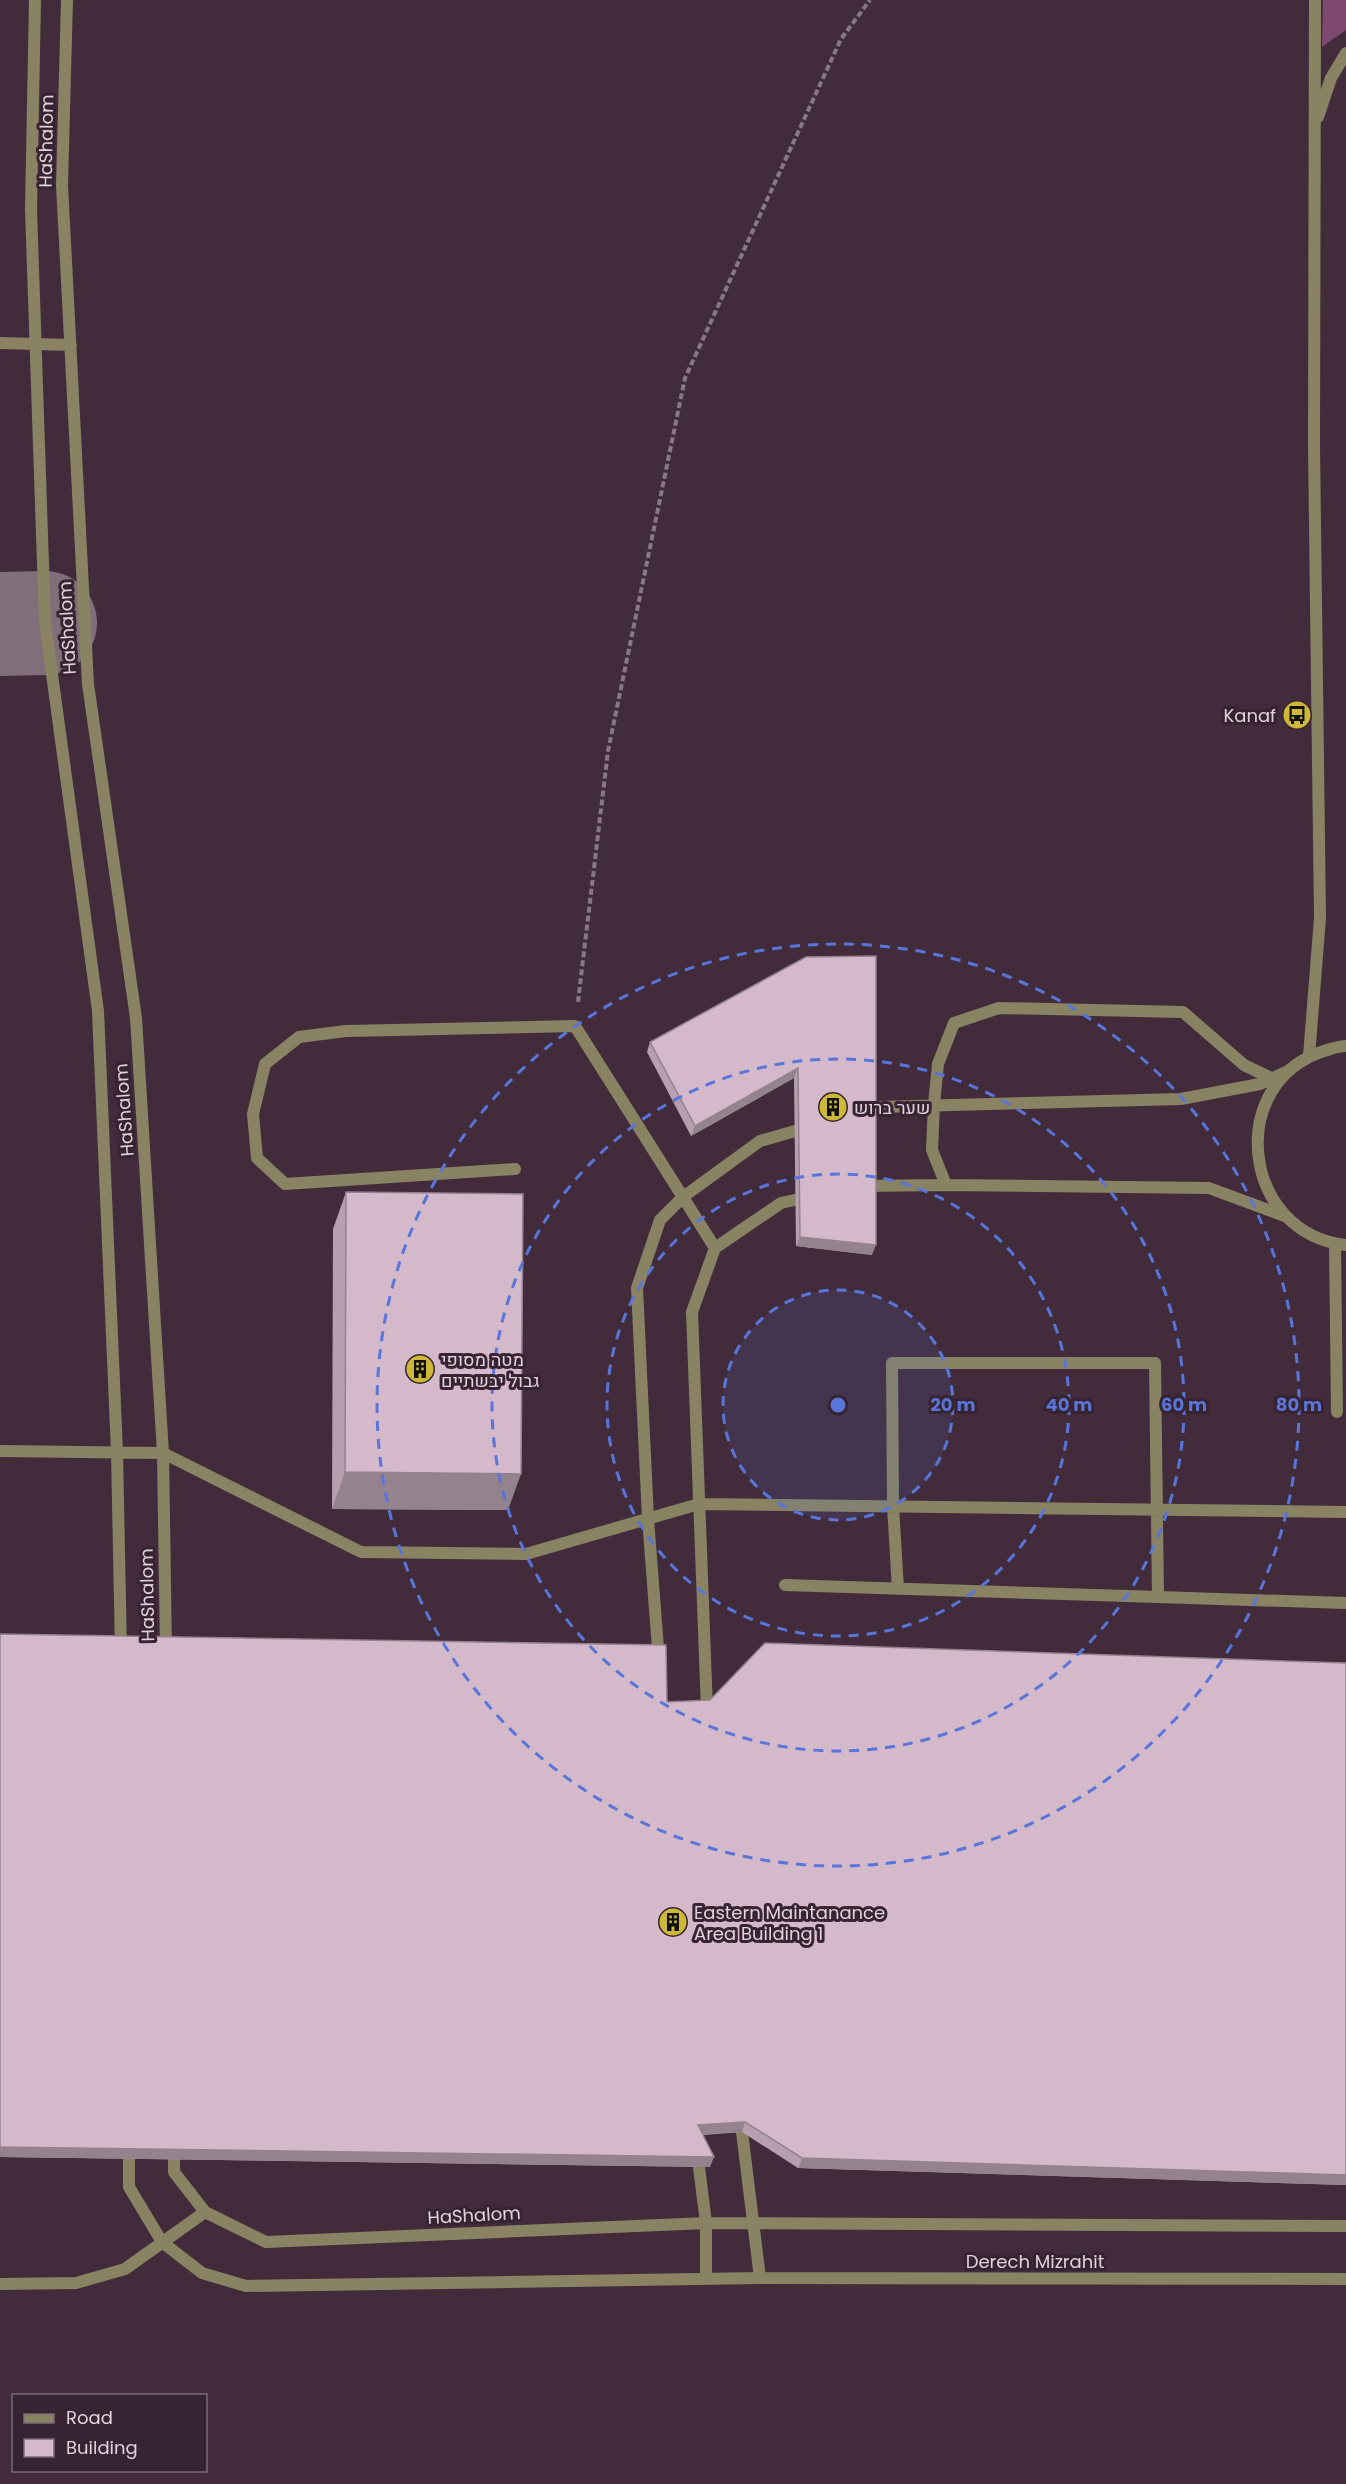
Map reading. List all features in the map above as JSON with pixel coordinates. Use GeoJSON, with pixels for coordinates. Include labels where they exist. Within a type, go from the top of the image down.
{"type":"FeatureCollection","features":[{"type":"Feature","properties":{"kind":"street"},"geometry":{"type":"LineString","coordinates":[[34,0],[31,209],[45,623],[98,1011],[117,1452],[121,1665]]}},
{"type":"Feature","properties":{"kind":"street","name":"HaShalom"},"geometry":{"type":"LineString","coordinates":[[67,0],[62,185],[88,684],[136,1018],[163,1453],[166,1662]]}},
{"type":"Feature","properties":{"kind":"street"},"geometry":{"type":"LineString","coordinates":[[1309,1056],[1320,918],[1314,446],[1315,0]]}},
{"type":"Feature","properties":{"kind":"street"},"geometry":{"type":"LineString","coordinates":[[1315,129],[1331,78],[1346,53]]}},
{"type":"Feature","properties":{"kind":"street"},"geometry":{"type":"LineString","coordinates":[[0,343],[71,345]]}},
{"type":"Feature","properties":{"kind":"street"},"geometry":{"type":"LineString","coordinates":[[946,1185],[932,1150],[938,1064],[954,1023],[999,1008],[1183,1012],[1244,1065],[1272,1079]]}},
{"type":"Feature","properties":{"kind":"street"},"geometry":{"type":"LineString","coordinates":[[515,1169],[285,1184],[257,1158],[253,1114],[265,1064],[299,1037],[346,1031],[575,1026],[715,1248]]}},
{"type":"Feature","properties":{"kind":"street"},"geometry":{"type":"LineString","coordinates":[[872,1109],[934,1104],[1181,1099],[1260,1084],[1288,1071],[1309,1056],[1346,1046]]}},
{"type":"Feature","properties":{"kind":"street"},"geometry":{"type":"LineString","coordinates":[[1288,1071],[1271,1092],[1260,1117],[1257,1143],[1259,1170],[1270,1195],[1287,1217],[1309,1234],[1340,1244],[1337,1412]]}},
{"type":"Feature","properties":{"kind":"street"},"geometry":{"type":"LineString","coordinates":[[661,1678],[648,1519],[637,1288],[660,1220],[683,1197],[760,1141],[824,1123]]}},
{"type":"Feature","properties":{"kind":"street"},"geometry":{"type":"LineString","coordinates":[[854,1187],[946,1185],[1209,1188],[1287,1217]]}},
{"type":"Feature","properties":{"kind":"street"},"geometry":{"type":"LineString","coordinates":[[707,1710],[692,1312],[715,1248],[781,1203],[826,1193]]}},
{"type":"Feature","properties":{"kind":"street"},"geometry":{"type":"LineString","coordinates":[[898,1589],[893,1506],[892,1363],[1155,1363],[1158,1597]]}},
{"type":"Feature","properties":{"kind":"street"},"geometry":{"type":"LineString","coordinates":[[0,1451],[163,1453],[361,1552],[526,1554],[699,1504],[1346,1512]]}},
{"type":"Feature","properties":{"kind":"street"},"geometry":{"type":"LineString","coordinates":[[785,1585],[1346,1603]]}},
{"type":"Feature","properties":{"kind":"street"},"geometry":{"type":"LineString","coordinates":[[128,2128],[129,2187],[162,2242],[202,2274],[246,2286],[706,2278],[706,2223],[695,2135]]}},
{"type":"Feature","properties":{"kind":"street"},"geometry":{"type":"LineString","coordinates":[[742,2132],[760,2278]]}},
{"type":"Feature","properties":{"kind":"street","name":"HaShalom"},"geometry":{"type":"LineString","coordinates":[[174,2137],[174,2172],[205,2212],[266,2242],[706,2223],[753,2224]]}},
{"type":"Feature","properties":{"kind":"street"},"geometry":{"type":"LineString","coordinates":[[0,2284],[76,2283],[125,2269],[205,2212]]}},
{"type":"Feature","properties":{"kind":"street","name":"Derech Mizrahit"},"geometry":{"type":"LineString","coordinates":[[753,2224],[1346,2226]]}},
{"type":"Feature","properties":{"kind":"street","name":"Derech Mizrahit"},"geometry":{"type":"LineString","coordinates":[[706,2278],[1346,2279]]}},
{"type":"Feature","properties":{"kind":"path"},"geometry":{"type":"LineString","coordinates":[[575,1026],[608,752],[685,378],[841,39],[870,0]]}},
{"type":"Feature","properties":{"kind":"shaded area"},"geometry":{"type":"Polygon","coordinates":[[[1323,0],[1346,0],[1346,30],[1322,47],[1323,0]]]}},
{"type":"Feature","properties":{"kind":"building","name":"שער ברוש"},"geometry":{"type":"Polygon","coordinates":[[[876,956],[876,1245],[800,1237],[798,1068],[695,1126],[650,1042],[806,957],[876,956]]]}},
{"type":"Feature","properties":{"kind":"building","name":"מטה מסופי גבול יבשתיים"},"geometry":{"type":"Polygon","coordinates":[[[346,1192],[523,1194],[521,1474],[345,1472],[346,1192]]]}},
{"type":"Feature","properties":{"kind":"building","name":"Eastern Maintanance Area Building 1"},"geometry":{"type":"Polygon","coordinates":[[[0,1634],[666,1645],[667,1702],[710,1700],[765,1643],[1346,1663],[1346,2175],[802,2158],[745,2122],[698,2125],[714,2157],[0,2147],[0,1634]]]}},
{"type":"Feature","properties":{"kind":"taxiway"},"geometry":{"type":"LineString","coordinates":[[0,624],[45,623]]}},
{"type":"Feature","properties":{"kind":"place","name":"Kanaf"},"geometry":{"type":"Point","coordinates":[1297,715]}},
{"type":"Feature","properties":{"kind":"place","name":"שער ברוש"},"geometry":{"type":"Point","coordinates":[833,1107]}},
{"type":"Feature","properties":{"kind":"place","name":"מטה מסופי גבול יבשתיים"},"geometry":{"type":"Point","coordinates":[420,1369]}},
{"type":"Feature","properties":{"kind":"place","name":"Eastern Maintanance Area Building 1"},"geometry":{"type":"Point","coordinates":[673,1922]}}]}
